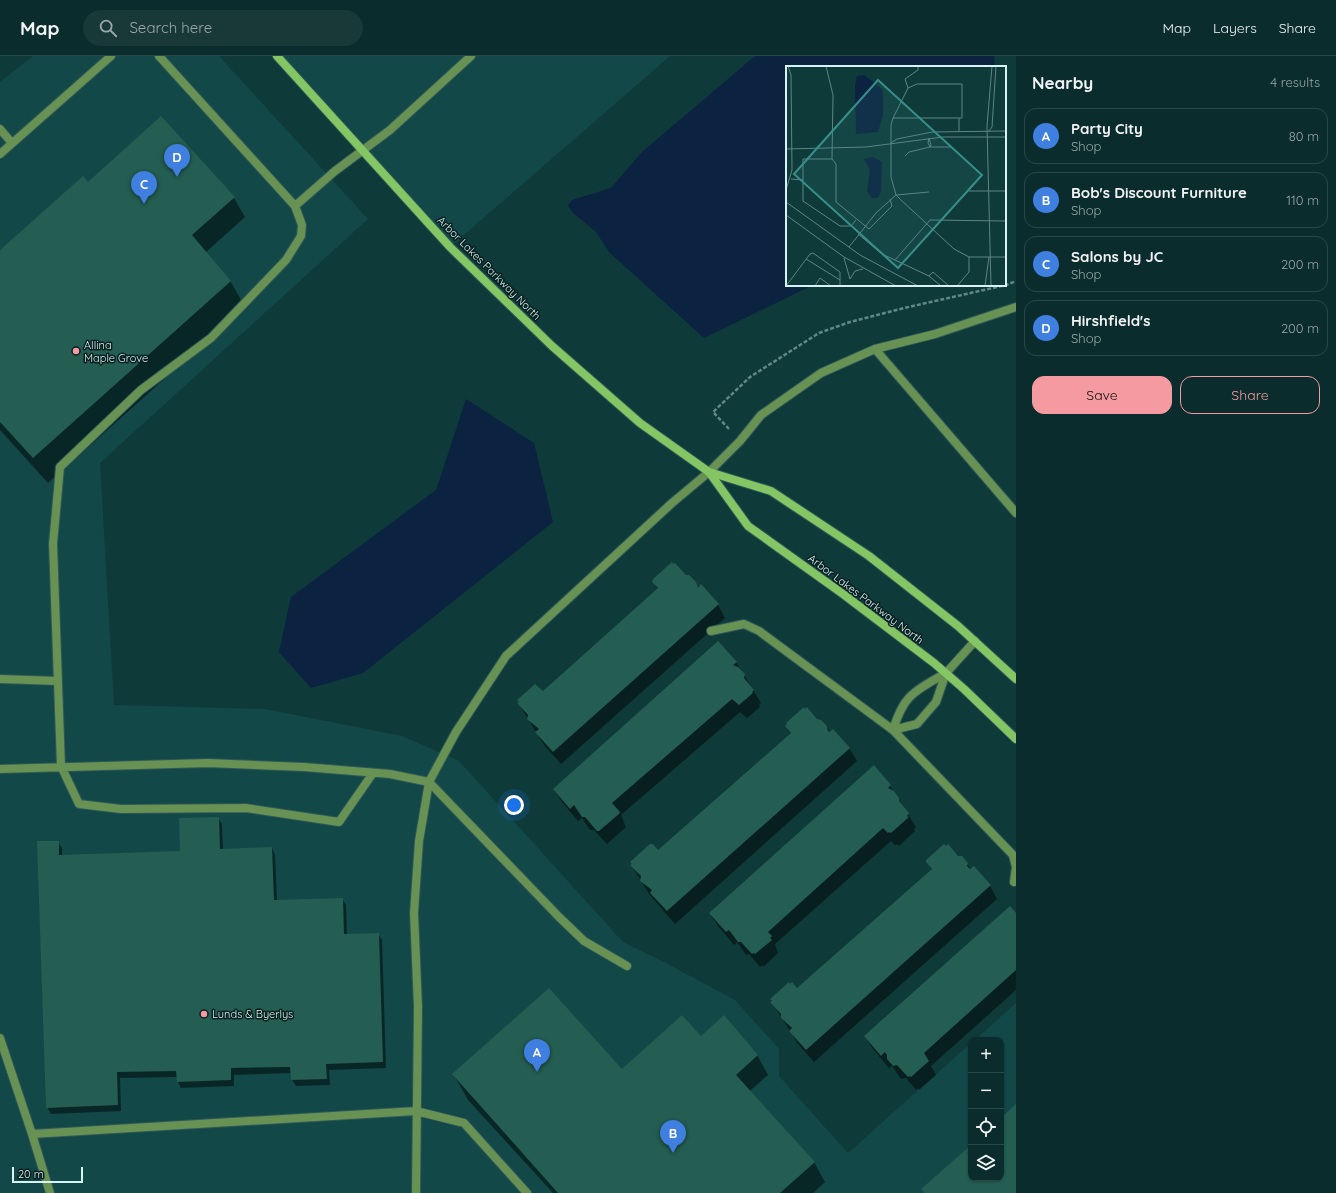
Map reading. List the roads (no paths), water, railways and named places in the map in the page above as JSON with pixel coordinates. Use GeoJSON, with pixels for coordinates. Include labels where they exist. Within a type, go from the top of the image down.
{"type":"FeatureCollection","features":[{"type":"Feature","properties":{"kind":"street","name":"Arbor Lakes Parkway North"},"geometry":{"type":"LineString","coordinates":[[277,56],[450,247],[552,346],[640,423],[708,472],[748,526],[843,594],[946,673],[1016,739]]}},
{"type":"Feature","properties":{"kind":"street","name":"Arbor Lakes Parkway North"},"geometry":{"type":"LineString","coordinates":[[708,472],[770,491],[869,556],[975,641],[1016,679]]}},
{"type":"Feature","properties":{"kind":"lane"},"geometry":{"type":"LineString","coordinates":[[0,154],[112,56]]}},
{"type":"Feature","properties":{"kind":"lane"},"geometry":{"type":"LineString","coordinates":[[159,56],[295,206],[302,225],[301,236],[286,260],[211,338],[141,390],[60,467],[53,544],[61,766],[79,804],[121,808],[246,808],[339,822],[373,773]]}},
{"type":"Feature","properties":{"kind":"lane"},"geometry":{"type":"LineString","coordinates":[[295,206],[335,172],[390,130],[471,56]]}},
{"type":"Feature","properties":{"kind":"lane"},"geometry":{"type":"LineString","coordinates":[[0,129],[12,143]]}},
{"type":"Feature","properties":{"kind":"lane"},"geometry":{"type":"LineString","coordinates":[[416,1193],[418,1007],[414,913],[419,841],[429,782],[456,732],[506,656],[672,502],[708,472],[740,441],[761,415],[821,373],[875,350],[935,334],[1016,307]]}},
{"type":"Feature","properties":{"kind":"lane"},"geometry":{"type":"LineString","coordinates":[[875,350],[1016,513]]}},
{"type":"Feature","properties":{"kind":"lane"},"geometry":{"type":"LineString","coordinates":[[711,631],[744,624],[759,631],[894,730],[1013,855],[1016,867],[1014,882]]}},
{"type":"Feature","properties":{"kind":"lane"},"geometry":{"type":"LineString","coordinates":[[894,730],[899,710],[911,695],[946,673],[975,641]]}},
{"type":"Feature","properties":{"kind":"lane"},"geometry":{"type":"LineString","coordinates":[[894,730],[918,724],[936,702],[946,673]]}},
{"type":"Feature","properties":{"kind":"lane"},"geometry":{"type":"LineString","coordinates":[[0,679],[58,681]]}},
{"type":"Feature","properties":{"kind":"lane"},"geometry":{"type":"LineString","coordinates":[[0,769],[61,766],[208,763],[304,766],[373,773],[429,782],[584,941],[627,966]]}},
{"type":"Feature","properties":{"kind":"lane"},"geometry":{"type":"LineString","coordinates":[[0,1038],[50,1193]]}},
{"type":"Feature","properties":{"kind":"lane"},"geometry":{"type":"LineString","coordinates":[[32,1134],[416,1111],[464,1123],[527,1193]]}},
{"type":"Feature","properties":{"kind":"place","name":"Hirshfield's"},"geometry":{"type":"Point","coordinates":[177,177]}},
{"type":"Feature","properties":{"kind":"place","name":"Salons by JC"},"geometry":{"type":"Point","coordinates":[144,204]}},
{"type":"Feature","properties":{"kind":"place","name":"Allina Maple Grove"},"geometry":{"type":"Point","coordinates":[76,351]}},
{"type":"Feature","properties":{"kind":"place","name":"Lunds & Byerlys"},"geometry":{"type":"Point","coordinates":[204,1014]}},
{"type":"Feature","properties":{"kind":"place","name":"Party City"},"geometry":{"type":"Point","coordinates":[537,1072]}},
{"type":"Feature","properties":{"kind":"place","name":"Bob's Discount Furniture"},"geometry":{"type":"Point","coordinates":[673,1153]}}]}
